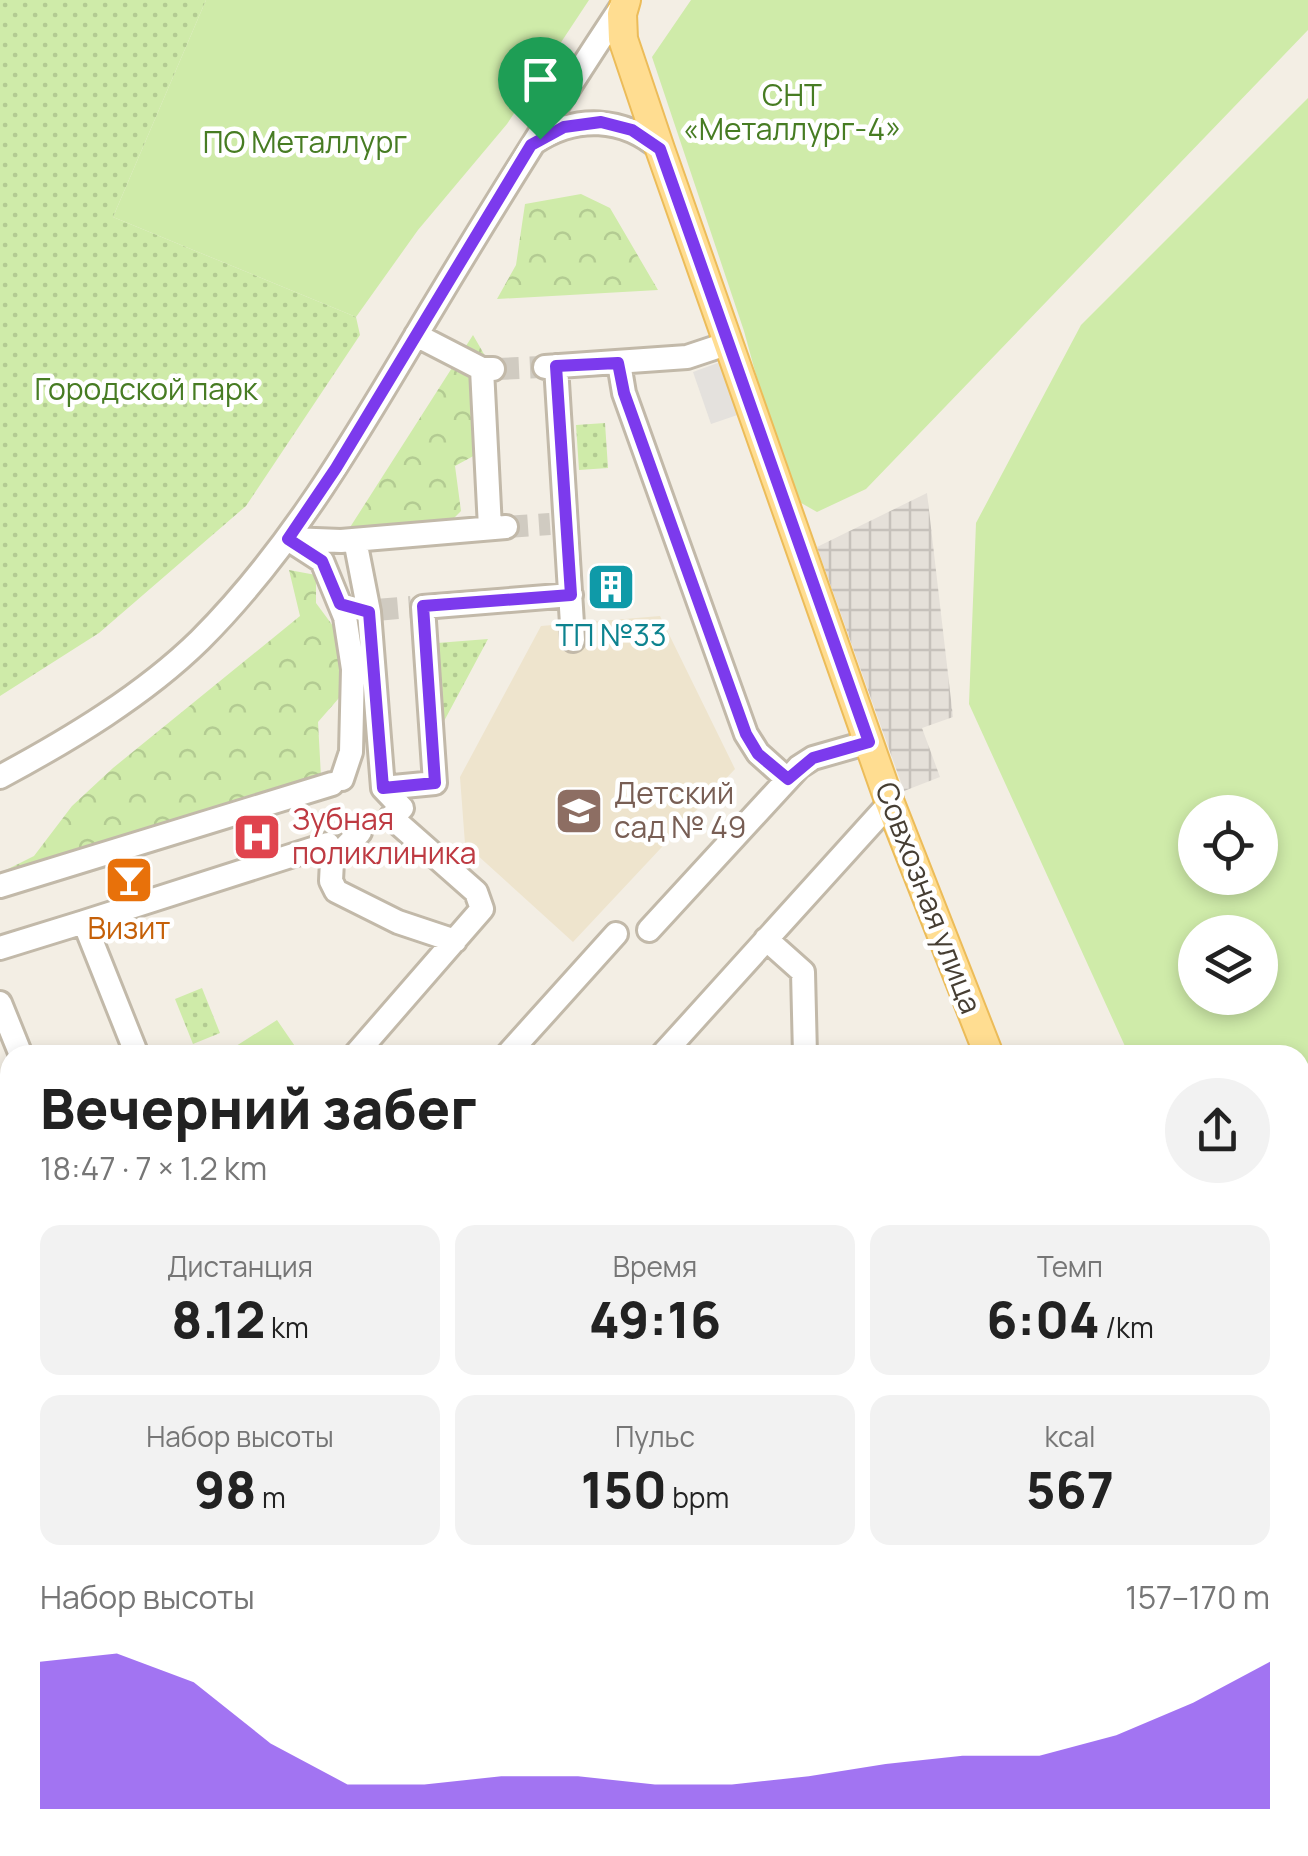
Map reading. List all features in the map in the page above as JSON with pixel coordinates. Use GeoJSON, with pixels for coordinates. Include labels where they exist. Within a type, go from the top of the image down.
{"type":"FeatureCollection","features":[{"type":"Feature","properties":{"kind":"main road","name":"Совхозная улица"},"geometry":{"type":"LineString","coordinates":[[625,2],[623,39],[660,149],[890,802],[984,1045]]}},
{"type":"Feature","properties":{"kind":"street"},"geometry":{"type":"LineString","coordinates":[[0,777],[102,714],[196,643],[288,539],[336,468],[531,145],[625,2]]}},
{"type":"Feature","properties":{"kind":"street"},"geometry":{"type":"LineString","coordinates":[[531,145],[564,127],[601,122],[632,130],[660,149]]}},
{"type":"Feature","properties":{"kind":"street"},"geometry":{"type":"LineString","coordinates":[[288,539],[355,540],[498,527],[490,369],[416,335]]}},
{"type":"Feature","properties":{"kind":"street"},"geometry":{"type":"LineString","coordinates":[[573,640],[571,595],[558,523],[548,367],[688,357],[729,343]]}},
{"type":"Feature","properties":{"kind":"street"},"geometry":{"type":"LineString","coordinates":[[618,363],[624,393],[746,734],[758,754],[788,779]]}},
{"type":"Feature","properties":{"kind":"street"},"geometry":{"type":"LineString","coordinates":[[0,886],[337,782],[351,752],[353,668],[340,604],[322,561],[288,539]]}},
{"type":"Feature","properties":{"kind":"street"},"geometry":{"type":"LineString","coordinates":[[355,540],[372,611],[383,788],[402,808],[392,817],[480,897],[480,914],[363,1045]]}},
{"type":"Feature","properties":{"kind":"street"},"geometry":{"type":"LineString","coordinates":[[383,788],[435,783],[417,607],[571,595]]}},
{"type":"Feature","properties":{"kind":"street"},"geometry":{"type":"LineString","coordinates":[[340,604],[372,611]]}},
{"type":"Feature","properties":{"kind":"street"},"geometry":{"type":"LineString","coordinates":[[649,930],[788,779],[813,758],[869,742]]}},
{"type":"Feature","properties":{"kind":"street"},"geometry":{"type":"LineString","coordinates":[[671,1045],[890,802]]}},
{"type":"Feature","properties":{"kind":"street"},"geometry":{"type":"LineString","coordinates":[[360,832],[332,861],[331,881],[336,891],[398,922],[455,941]]}},
{"type":"Feature","properties":{"kind":"street"},"geometry":{"type":"LineString","coordinates":[[0,948],[328,844]]}},
{"type":"Feature","properties":{"kind":"street"},"geometry":{"type":"LineString","coordinates":[[84,922],[133,1045]]}},
{"type":"Feature","properties":{"kind":"street"},"geometry":{"type":"LineString","coordinates":[[517,1045],[616,934]]}},
{"type":"Feature","properties":{"kind":"street"},"geometry":{"type":"LineString","coordinates":[[766,939],[803,972],[804,1045]]}},
{"type":"Feature","properties":{"kind":"street"},"geometry":{"type":"LineString","coordinates":[[0,1003],[17,1045]]}},
{"type":"Feature","properties":{"kind":"shaded area"},"geometry":{"type":"Polygon","coordinates":[[[734,357],[752,410],[711,424],[693,372],[734,357]]]}},
{"type":"Feature","properties":{"kind":"shaded area"},"geometry":{"type":"Polygon","coordinates":[[[927,493],[953,717],[922,728],[940,777],[904,791],[817,547],[927,493]]]}},
{"type":"Feature","properties":{"kind":"shaded area","name":"Детский сад № 49"},"geometry":{"type":"Polygon","coordinates":[[[660,616],[735,769],[573,942],[465,844],[460,777],[541,626],[660,616]]]}},
{"type":"Feature","properties":{"kind":"green space","name":"Городской парк"},"geometry":{"type":"Polygon","coordinates":[[[0,0],[206,0],[113,217],[356,317],[360,335],[246,506],[99,633],[0,696],[0,0]]]}},
{"type":"Feature","properties":{"kind":"green space","name":"ПО Металлург"},"geometry":{"type":"Polygon","coordinates":[[[206,0],[589,0],[507,124],[418,230],[356,317],[113,217],[206,0]]]}},
{"type":"Feature","properties":{"kind":"green space","name":"СНТ «Металлург-4»"},"geometry":{"type":"Polygon","coordinates":[[[691,0],[1308,0],[1308,30],[866,489],[817,512],[796,500],[652,57],[691,0]]]}},
{"type":"Feature","properties":{"kind":"green space"},"geometry":{"type":"Polygon","coordinates":[[[1308,98],[1308,1045],[1124,1045],[969,704],[976,523],[1081,325],[1308,98]]]}},
{"type":"Feature","properties":{"kind":"green space"},"geometry":{"type":"Polygon","coordinates":[[[581,194],[610,208],[658,290],[497,299],[516,265],[525,204],[581,194]]]}},
{"type":"Feature","properties":{"kind":"green space"},"geometry":{"type":"Polygon","coordinates":[[[473,335],[488,361],[477,454],[455,466],[461,511],[446,526],[347,532],[473,335]]]}},
{"type":"Feature","properties":{"kind":"green space"},"geometry":{"type":"Polygon","coordinates":[[[605,423],[608,468],[579,470],[576,425],[605,423]]]}},
{"type":"Feature","properties":{"kind":"green space"},"geometry":{"type":"Polygon","coordinates":[[[289,570],[316,575],[316,603],[333,626],[350,671],[339,698],[318,722],[322,795],[0,895],[0,873],[34,856],[72,806],[300,616],[289,570]]]}},
{"type":"Feature","properties":{"kind":"green space"},"geometry":{"type":"Polygon","coordinates":[[[488,639],[443,723],[437,643],[488,639]]]}},
{"type":"Feature","properties":{"kind":"green space"},"geometry":{"type":"Polygon","coordinates":[[[202,988],[220,1033],[193,1044],[175,999],[202,988]]]}},
{"type":"Feature","properties":{"kind":"green space"},"geometry":{"type":"Polygon","coordinates":[[[277,1020],[294,1045],[238,1045],[277,1020]]]}},
{"type":"Feature","properties":{"kind":"tunnel"},"geometry":{"type":"LineString","coordinates":[[497,369],[541,367]]}},
{"type":"Feature","properties":{"kind":"tunnel"},"geometry":{"type":"LineString","coordinates":[[506,527],[550,524]]}},
{"type":"Feature","properties":{"kind":"tunnel"},"geometry":{"type":"LineString","coordinates":[[376,610],[411,607]]}},
{"type":"Feature","properties":{"kind":"place","name":"ТП №33"},"geometry":{"type":"Point","coordinates":[611,587]}},
{"type":"Feature","properties":{"kind":"place","name":"Детский сад № 49"},"geometry":{"type":"Point","coordinates":[579,811]}},
{"type":"Feature","properties":{"kind":"place","name":"Зубная поликлиника"},"geometry":{"type":"Point","coordinates":[257,837]}},
{"type":"Feature","properties":{"kind":"place","name":"Визит"},"geometry":{"type":"Point","coordinates":[129,880]}},
{"type":"Feature","properties":{"kind":"route"},"geometry":{"type":"LineString","coordinates":[[601,122],[632,130],[660,149],[869,742],[813,758],[788,779],[753,748],[669,522],[624,393],[618,363],[556,366],[571,595],[423,606],[435,783],[383,788],[369,612],[340,604],[322,561],[288,539],[336,468],[531,145],[540,139],[572,125],[601,122]]}}]}
